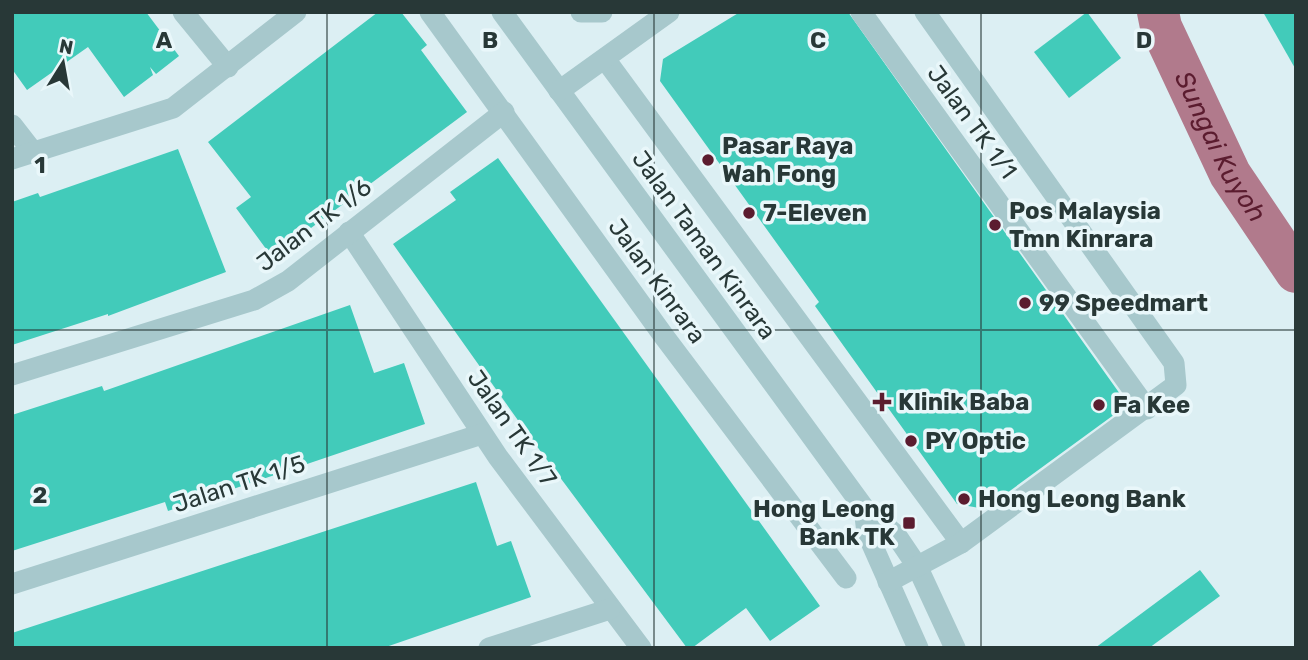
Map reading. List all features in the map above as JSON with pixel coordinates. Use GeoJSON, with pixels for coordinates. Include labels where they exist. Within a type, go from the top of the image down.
{"type":"FeatureCollection","features":[{"type":"Feature","properties":{"kind":"street"},"geometry":{"type":"LineString","coordinates":[[184,12],[228,67]]}},
{"type":"Feature","properties":{"kind":"street"},"geometry":{"type":"LineString","coordinates":[[12,159],[173,108],[296,12]]}},
{"type":"Feature","properties":{"kind":"street","name":"Jalan Kinrara"},"geometry":{"type":"LineString","coordinates":[[430,12],[663,335],[846,578]]}},
{"type":"Feature","properties":{"kind":"street","name":"Jalan Taman Kinrara"},"geometry":{"type":"LineString","coordinates":[[502,12],[864,508],[896,536],[918,566],[955,648]]}},
{"type":"Feature","properties":{"kind":"street"},"geometry":{"type":"LineString","coordinates":[[581,12],[602,12]]}},
{"type":"Feature","properties":{"kind":"street"},"geometry":{"type":"LineString","coordinates":[[559,92],[669,12]]}},
{"type":"Feature","properties":{"kind":"street","name":"Jalan TK 1/1"},"geometry":{"type":"LineString","coordinates":[[861,12],[1147,409],[1176,385],[1174,363],[925,12]]}},
{"type":"Feature","properties":{"kind":"street"},"geometry":{"type":"LineString","coordinates":[[605,59],[961,543]]}},
{"type":"Feature","properties":{"kind":"street","name":"Jalan TK 1/6"},"geometry":{"type":"LineString","coordinates":[[12,375],[254,300],[288,281],[504,113]]}},
{"type":"Feature","properties":{"kind":"street"},"geometry":{"type":"LineString","coordinates":[[12,125],[33,152]]}},
{"type":"Feature","properties":{"kind":"street","name":"Jalan TK 1/7"},"geometry":{"type":"LineString","coordinates":[[349,232],[482,434],[640,648]]}},
{"type":"Feature","properties":{"kind":"street"},"geometry":{"type":"LineString","coordinates":[[888,582],[961,543],[1147,409]]}},
{"type":"Feature","properties":{"kind":"street","name":"Jalan TK 1/5"},"geometry":{"type":"LineString","coordinates":[[12,584],[482,434]]}},
{"type":"Feature","properties":{"kind":"street","name":"Jalan Taman Kinrara"},"geometry":{"type":"LineString","coordinates":[[864,508],[867,533],[918,648]]}},
{"type":"Feature","properties":{"kind":"street"},"geometry":{"type":"LineString","coordinates":[[489,648],[611,609]]}},
{"type":"Feature","properties":{"kind":"building"},"geometry":{"type":"Polygon","coordinates":[[[12,12],[146,12],[179,56],[156,74],[150,67],[153,75],[124,97],[88,47],[27,90],[12,69],[12,12]]]}},
{"type":"Feature","properties":{"kind":"building"},"geometry":{"type":"Polygon","coordinates":[[[378,12],[401,12],[427,45],[421,50],[467,112],[272,257],[236,208],[251,197],[208,142],[378,12]]]}},
{"type":"Feature","properties":{"kind":"building"},"geometry":{"type":"Polygon","coordinates":[[[740,12],[848,12],[1125,401],[1126,406],[985,509],[957,504],[815,306],[819,302],[660,81],[663,59],[740,12]]]}},
{"type":"Feature","properties":{"kind":"building"},"geometry":{"type":"Polygon","coordinates":[[[1087,12],[1121,58],[1069,98],[1034,52],[1087,12]]]}},
{"type":"Feature","properties":{"kind":"building"},"geometry":{"type":"Polygon","coordinates":[[[1263,12],[1296,12],[1296,70],[1263,12]]]}},
{"type":"Feature","properties":{"kind":"building"},"geometry":{"type":"Polygon","coordinates":[[[178,149],[226,272],[108,316],[12,345],[12,202],[38,193],[40,197],[178,149]]]}},
{"type":"Feature","properties":{"kind":"building"},"geometry":{"type":"Polygon","coordinates":[[[498,158],[820,606],[770,641],[746,608],[692,648],[687,648],[527,433],[393,244],[456,200],[450,192],[498,158]]]}},
{"type":"Feature","properties":{"kind":"building"},"geometry":{"type":"Polygon","coordinates":[[[350,305],[374,373],[404,363],[425,424],[168,511],[165,502],[12,551],[12,415],[102,386],[104,391],[350,305]]]}},
{"type":"Feature","properties":{"kind":"building"},"geometry":{"type":"Polygon","coordinates":[[[476,482],[497,546],[511,541],[531,597],[383,648],[12,648],[12,633],[476,482]]]}},
{"type":"Feature","properties":{"kind":"building"},"geometry":{"type":"Polygon","coordinates":[[[1200,570],[1220,596],[1149,648],[1095,648],[1200,570]]]}},
{"type":"Feature","properties":{"kind":"waterway","name":"Sungai Kuyoh"},"geometry":{"type":"LineString","coordinates":[[1158,12],[1161,27],[1230,174],[1296,272]]}},
{"type":"Feature","properties":{"kind":"place","name":"Pasar Raya Wah Fong"},"geometry":{"type":"Point","coordinates":[708,160]}},
{"type":"Feature","properties":{"kind":"place","name":"7-Eleven"},"geometry":{"type":"Point","coordinates":[749,213]}},
{"type":"Feature","properties":{"kind":"place","name":"Pos Malaysia Tmn Kinrara"},"geometry":{"type":"Point","coordinates":[995,225]}},
{"type":"Feature","properties":{"kind":"place","name":"99 Speedmart"},"geometry":{"type":"Point","coordinates":[1025,303]}},
{"type":"Feature","properties":{"kind":"place","name":"Klinik Baba"},"geometry":{"type":"Point","coordinates":[882,402]}},
{"type":"Feature","properties":{"kind":"place","name":"Fa Kee"},"geometry":{"type":"Point","coordinates":[1099,405]}},
{"type":"Feature","properties":{"kind":"place","name":"PY Optic"},"geometry":{"type":"Point","coordinates":[911,441]}},
{"type":"Feature","properties":{"kind":"place","name":"Hong Leong Bank"},"geometry":{"type":"Point","coordinates":[964,499]}},
{"type":"Feature","properties":{"kind":"place","name":"Hong Leong Bank TK"},"geometry":{"type":"Point","coordinates":[909,523]}}]}
